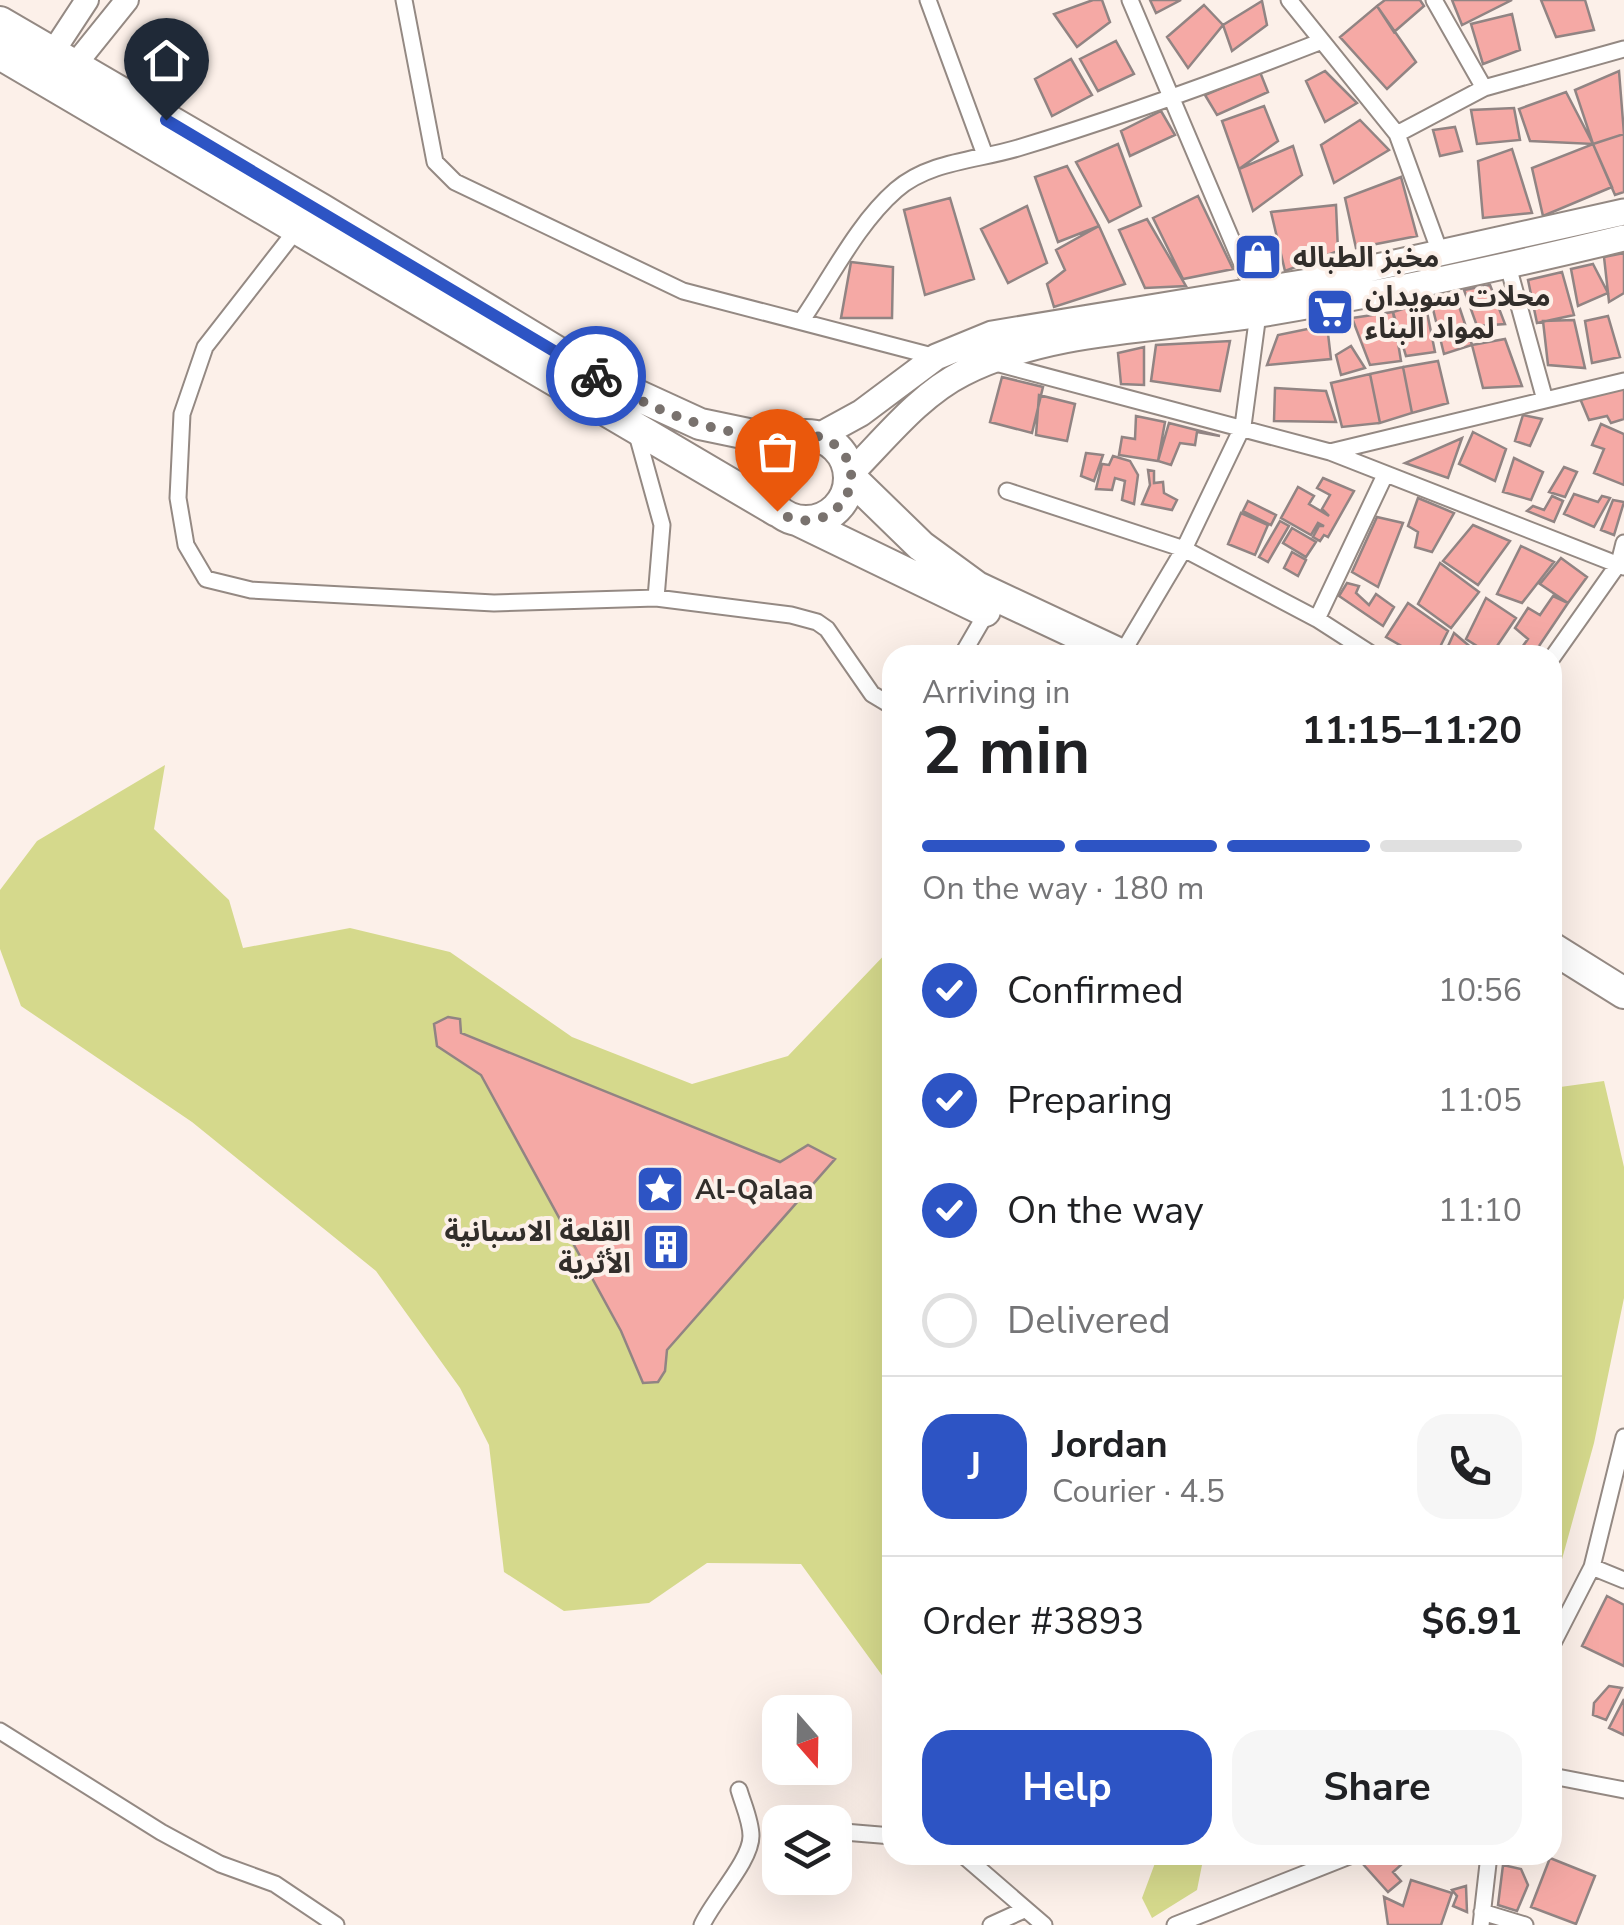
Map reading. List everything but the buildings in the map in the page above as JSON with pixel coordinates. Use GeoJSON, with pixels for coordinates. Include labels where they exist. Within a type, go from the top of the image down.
{"type":"FeatureCollection","features":[{"type":"Feature","properties":{"kind":"highway"},"geometry":{"type":"LineString","coordinates":[[0,22],[55,71],[298,228],[635,428],[788,516],[1056,645]]}},
{"type":"Feature","properties":{"kind":"highway"},"geometry":{"type":"LineString","coordinates":[[0,54],[55,71],[322,209],[604,380],[700,424],[748,434],[809,436],[840,450],[850,475],[922,546],[977,587],[1101,645]]}},
{"type":"Feature","properties":{"kind":"highway"},"geometry":{"type":"LineString","coordinates":[[809,436],[774,449],[763,474],[763,487],[788,516],[824,518],[835,511],[844,501],[850,475]]}},
{"type":"Feature","properties":{"kind":"highway"},"geometry":{"type":"LineString","coordinates":[[1562,954],[1624,993]]}},
{"type":"Feature","properties":{"kind":"highway"},"geometry":{"type":"LineString","coordinates":[[1562,978],[1624,1015]]}},
{"type":"Feature","properties":{"kind":"main road"},"geometry":{"type":"LineString","coordinates":[[850,475],[938,389],[990,361],[1064,341],[1255,302],[1624,212]]}},
{"type":"Feature","properties":{"kind":"main road"},"geometry":{"type":"LineString","coordinates":[[809,436],[862,413],[936,356],[992,334],[1508,266],[1624,238]]}},
{"type":"Feature","properties":{"kind":"street"},"geometry":{"type":"LineString","coordinates":[[55,71],[87,0]]}},
{"type":"Feature","properties":{"kind":"street"},"geometry":{"type":"LineString","coordinates":[[55,71],[127,0]]}},
{"type":"Feature","properties":{"kind":"street"},"geometry":{"type":"LineString","coordinates":[[404,0],[430,140],[436,162],[445,174],[683,292],[936,356]]}},
{"type":"Feature","properties":{"kind":"street"},"geometry":{"type":"LineString","coordinates":[[928,0],[985,156]]}},
{"type":"Feature","properties":{"kind":"street"},"geometry":{"type":"LineString","coordinates":[[1128,645],[1184,549],[1243,426],[1255,302],[1130,0]]}},
{"type":"Feature","properties":{"kind":"street"},"geometry":{"type":"LineString","coordinates":[[1289,0],[1397,134],[1441,254]]}},
{"type":"Feature","properties":{"kind":"street"},"geometry":{"type":"LineString","coordinates":[[1434,0],[1484,88]]}},
{"type":"Feature","properties":{"kind":"street"},"geometry":{"type":"LineString","coordinates":[[802,320],[872,217],[898,188],[939,167],[1174,99],[1322,41]]}},
{"type":"Feature","properties":{"kind":"street"},"geometry":{"type":"LineString","coordinates":[[1397,134],[1484,88],[1624,48]]}},
{"type":"Feature","properties":{"kind":"street"},"geometry":{"type":"LineString","coordinates":[[298,228],[205,347],[182,414],[178,498],[186,545],[206,578],[251,590],[494,603],[656,598],[817,622],[872,694],[882,700]]}},
{"type":"Feature","properties":{"kind":"street"},"geometry":{"type":"LineString","coordinates":[[1508,266],[1546,400]]}},
{"type":"Feature","properties":{"kind":"street"},"geometry":{"type":"LineString","coordinates":[[990,361],[1330,452],[1622,565]]}},
{"type":"Feature","properties":{"kind":"street"},"geometry":{"type":"LineString","coordinates":[[1330,452],[1624,381]]}},
{"type":"Feature","properties":{"kind":"street"},"geometry":{"type":"LineString","coordinates":[[635,428],[662,525],[656,598]]}},
{"type":"Feature","properties":{"kind":"street"},"geometry":{"type":"LineString","coordinates":[[1317,618],[1385,475]]}},
{"type":"Feature","properties":{"kind":"street"},"geometry":{"type":"LineString","coordinates":[[1007,491],[1184,549],[1317,618],[1359,645]]}},
{"type":"Feature","properties":{"kind":"street"},"geometry":{"type":"LineString","coordinates":[[1562,645],[1622,565],[1624,544]]}},
{"type":"Feature","properties":{"kind":"street"},"geometry":{"type":"LineString","coordinates":[[968,645],[988,612]]}},
{"type":"Feature","properties":{"kind":"street"},"geometry":{"type":"LineString","coordinates":[[1562,1626],[1592,1568],[1624,1437]]}},
{"type":"Feature","properties":{"kind":"street"},"geometry":{"type":"LineString","coordinates":[[1592,1568],[1624,1580]]}},
{"type":"Feature","properties":{"kind":"street"},"geometry":{"type":"LineString","coordinates":[[0,1731],[161,1832],[220,1864],[276,1884],[336,1925]]}},
{"type":"Feature","properties":{"kind":"street"},"geometry":{"type":"LineString","coordinates":[[1562,1778],[1624,1790]]}},
{"type":"Feature","properties":{"kind":"street"},"geometry":{"type":"LineString","coordinates":[[702,1925],[714,1899],[749,1850],[752,1833],[739,1790]]}},
{"type":"Feature","properties":{"kind":"street"},"geometry":{"type":"LineString","coordinates":[[852,1833],[882,1835]]}},
{"type":"Feature","properties":{"kind":"street"},"geometry":{"type":"LineString","coordinates":[[974,1865],[1044,1925]]}},
{"type":"Feature","properties":{"kind":"street"},"geometry":{"type":"LineString","coordinates":[[1175,1925],[1327,1865]]}},
{"type":"Feature","properties":{"kind":"street"},"geometry":{"type":"LineString","coordinates":[[1488,1865],[1481,1919],[1524,1925]]}},
{"type":"Feature","properties":{"kind":"street"},"geometry":{"type":"LineString","coordinates":[[992,1925],[1024,1910]]}},
{"type":"Feature","properties":{"kind":"green space"},"geometry":{"type":"Polygon","coordinates":[[[165,765],[154,829],[229,900],[243,948],[350,928],[450,952],[572,1037],[692,1084],[788,1056],[882,957],[882,1675],[801,1564],[707,1563],[649,1603],[564,1611],[504,1572],[489,1445],[460,1388],[376,1271],[192,1122],[21,1006],[0,949],[0,890],[37,841],[165,765]]]}},
{"type":"Feature","properties":{"kind":"green space"},"geometry":{"type":"Polygon","coordinates":[[[1604,1081],[1624,1167],[1624,1298],[1594,1443],[1562,1559],[1562,1087],[1604,1081]]]}},
{"type":"Feature","properties":{"kind":"green space"},"geometry":{"type":"Polygon","coordinates":[[[1154,1865],[1202,1865],[1197,1890],[1152,1918],[1142,1898],[1154,1865]]]}},
{"type":"Feature","properties":{"kind":"way so far"},"geometry":{"type":"LineString","coordinates":[[596,376],[700,424],[748,434],[820,436],[840,450],[850,477],[844,501],[835,511],[812,522],[787,518],[777,511]]}},
{"type":"Feature","properties":{"kind":"place","name":"مخبز الطباله"},"geometry":{"type":"Point","coordinates":[1258,257]}},
{"type":"Feature","properties":{"kind":"place","name":"محلات سويدان لمواد البناء"},"geometry":{"type":"Point","coordinates":[1330,312]}},
{"type":"Feature","properties":{"kind":"place","name":"Al-Qalaa"},"geometry":{"type":"Point","coordinates":[660,1189]}},
{"type":"Feature","properties":{"kind":"place","name":"القلعة الاسبانية الأثرية"},"geometry":{"type":"Point","coordinates":[666,1247]}},
{"type":"Feature","properties":{"kind":"route"},"geometry":{"type":"LineString","coordinates":[[166,120],[322,209],[596,376]]}}]}
